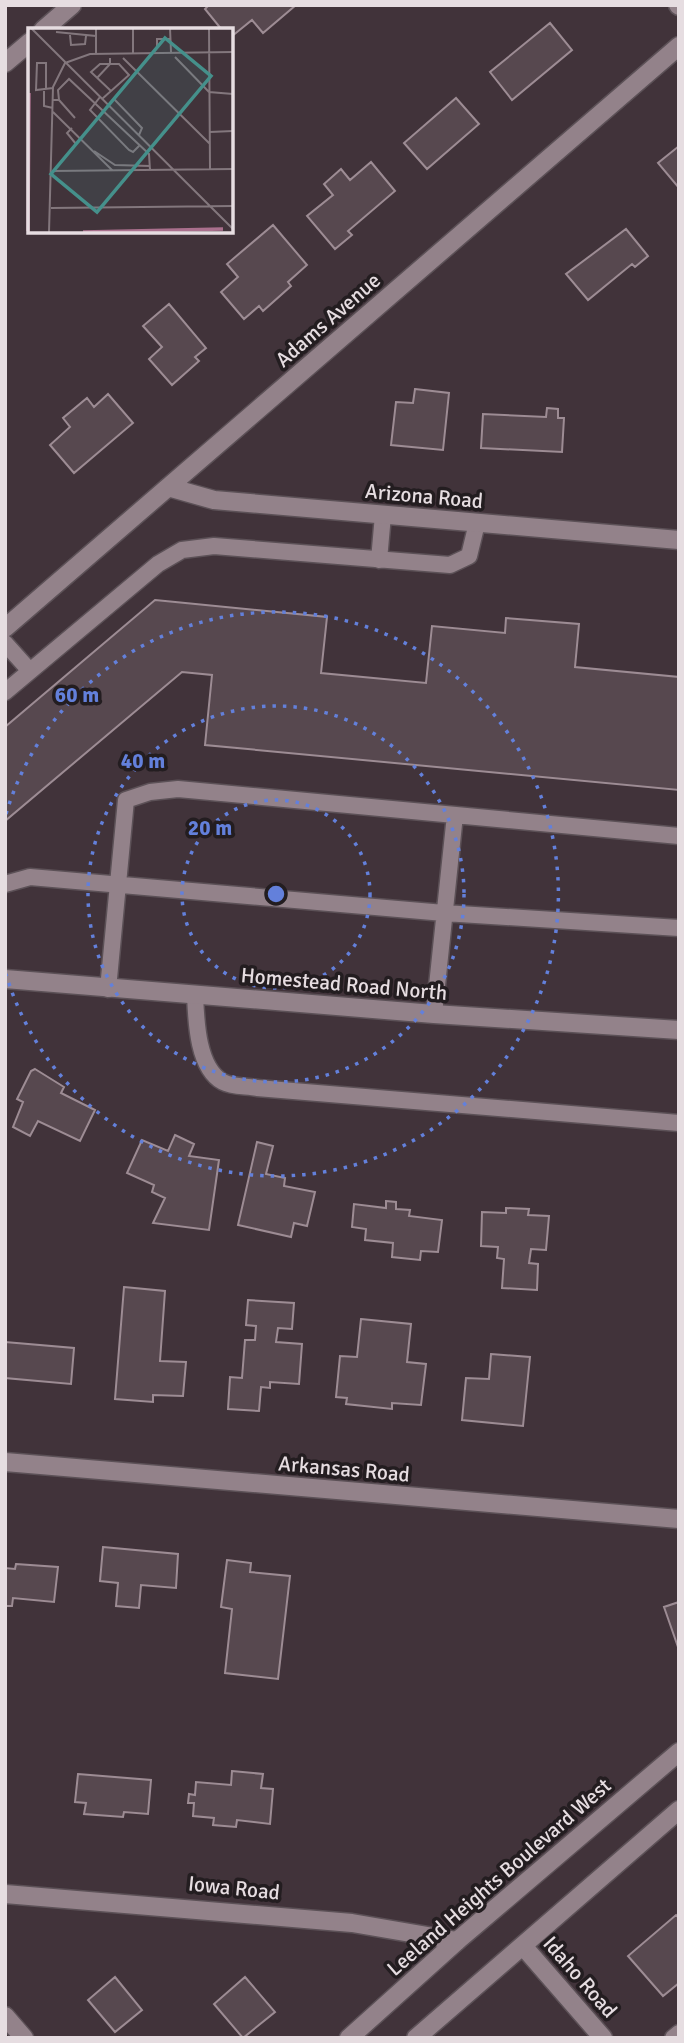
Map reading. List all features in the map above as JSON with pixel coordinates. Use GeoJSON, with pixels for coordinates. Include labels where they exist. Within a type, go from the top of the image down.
{"type":"FeatureCollection","features":[{"type":"Feature","properties":{"kind":"street"},"geometry":{"type":"LineString","coordinates":[[45,28],[72,5]]}},
{"type":"Feature","properties":{"kind":"street"},"geometry":{"type":"LineString","coordinates":[[5,63],[28,44]]}},
{"type":"Feature","properties":{"kind":"street","name":"Adams Avenue"},"geometry":{"type":"LineString","coordinates":[[5,628],[679,46]]}},
{"type":"Feature","properties":{"kind":"street","name":"Arizona Road"},"geometry":{"type":"LineString","coordinates":[[168,487],[214,500],[679,540]]}},
{"type":"Feature","properties":{"kind":"street","name":"Homestead Road North"},"geometry":{"type":"LineString","coordinates":[[5,979],[434,1014],[679,1030]]}},
{"type":"Feature","properties":{"kind":"street","name":"Arkansas Road"},"geometry":{"type":"LineString","coordinates":[[5,1462],[679,1519]]}},
{"type":"Feature","properties":{"kind":"street","name":"Leeland Heights Boulevard West"},"geometry":{"type":"LineString","coordinates":[[349,2038],[457,1941],[679,1752]]}},
{"type":"Feature","properties":{"kind":"street"},"geometry":{"type":"LineString","coordinates":[[416,2038],[679,1810]]}},
{"type":"Feature","properties":{"kind":"street","name":"Iowa Road"},"geometry":{"type":"LineString","coordinates":[[5,1894],[191,1907],[352,1923],[457,1941]]}},
{"type":"Feature","properties":{"kind":"street","name":"Idaho Road"},"geometry":{"type":"LineString","coordinates":[[523,1946],[603,2038]]}},
{"type":"Feature","properties":{"kind":"street"},"geometry":{"type":"LineString","coordinates":[[5,2016],[24,2038]]}},
{"type":"Feature","properties":{"kind":"lane"},"geometry":{"type":"LineString","coordinates":[[379,560],[383,515]]}},
{"type":"Feature","properties":{"kind":"lane"},"geometry":{"type":"LineString","coordinates":[[5,692],[150,570],[182,550],[214,546],[439,565],[462,561],[473,548],[477,523]]}},
{"type":"Feature","properties":{"kind":"lane"},"geometry":{"type":"LineString","coordinates":[[5,643],[30,671]]}},
{"type":"Feature","properties":{"kind":"lane"},"geometry":{"type":"LineString","coordinates":[[108,989],[126,800],[150,792],[178,789],[679,836]]}},
{"type":"Feature","properties":{"kind":"lane"},"geometry":{"type":"LineString","coordinates":[[434,1014],[456,815]]}},
{"type":"Feature","properties":{"kind":"lane"},"geometry":{"type":"LineString","coordinates":[[5,884],[30,877],[444,913],[679,928]]}},
{"type":"Feature","properties":{"kind":"lane"},"geometry":{"type":"LineString","coordinates":[[195,994],[196,1033],[212,1071],[223,1082],[257,1088],[679,1123]]}},
{"type":"Feature","properties":{"kind":"lane"},"geometry":{"type":"LineString","coordinates":[[673,2038],[679,2033]]}},
{"type":"Feature","properties":{"kind":"building"},"geometry":{"type":"Polygon","coordinates":[[[209,5],[296,5],[263,33],[252,20],[233,35],[233,28],[220,28],[205,9],[209,5]]]}},
{"type":"Feature","properties":{"kind":"building"},"geometry":{"type":"Polygon","coordinates":[[[550,23],[572,50],[512,100],[490,72],[550,23]]]}},
{"type":"Feature","properties":{"kind":"building"},"geometry":{"type":"Polygon","coordinates":[[[456,98],[479,124],[427,169],[404,143],[456,98]]]}},
{"type":"Feature","properties":{"kind":"building"},"geometry":{"type":"Polygon","coordinates":[[[679,146],[679,188],[658,163],[679,146]]]}},
{"type":"Feature","properties":{"kind":"building"},"geometry":{"type":"Polygon","coordinates":[[[371,162],[395,191],[348,231],[352,235],[335,249],[307,216],[333,195],[324,184],[341,169],[350,180],[371,162]]]}},
{"type":"Feature","properties":{"kind":"building"},"geometry":{"type":"Polygon","coordinates":[[[273,225],[307,265],[288,282],[291,286],[263,311],[259,306],[244,319],[221,292],[238,277],[227,264],[273,225]]]}},
{"type":"Feature","properties":{"kind":"building"},"geometry":{"type":"Polygon","coordinates":[[[626,229],[648,256],[635,267],[632,264],[588,300],[566,274],[626,229]]]}},
{"type":"Feature","properties":{"kind":"building"},"geometry":{"type":"Polygon","coordinates":[[[169,304],[206,348],[195,357],[199,361],[172,385],[149,359],[162,347],[143,326],[169,304]]]}},
{"type":"Feature","properties":{"kind":"building"},"geometry":{"type":"Polygon","coordinates":[[[415,389],[449,393],[443,450],[391,445],[396,402],[413,403],[415,389]]]}},
{"type":"Feature","properties":{"kind":"building"},"geometry":{"type":"Polygon","coordinates":[[[108,394],[133,423],[74,473],[50,445],[70,427],[63,418],[87,398],[94,407],[108,394]]]}},
{"type":"Feature","properties":{"kind":"building"},"geometry":{"type":"Polygon","coordinates":[[[547,408],[558,409],[558,418],[564,418],[562,452],[481,448],[483,414],[546,417],[547,408]]]}},
{"type":"Feature","properties":{"kind":"building"},"geometry":{"type":"Polygon","coordinates":[[[155,600],[327,617],[321,673],[426,683],[432,626],[505,633],[506,618],[579,624],[575,667],[679,677],[679,790],[205,745],[212,675],[182,672],[5,821],[5,727],[155,600]]]}},
{"type":"Feature","properties":{"kind":"building"},"geometry":{"type":"Polygon","coordinates":[[[35,1069],[64,1087],[61,1093],[95,1110],[80,1141],[38,1121],[30,1136],[13,1127],[23,1102],[17,1099],[31,1071],[35,1069]]]}},
{"type":"Feature","properties":{"kind":"building"},"geometry":{"type":"Polygon","coordinates":[[[175,1135],[194,1144],[189,1156],[219,1160],[209,1230],[153,1223],[165,1198],[152,1192],[154,1185],[127,1173],[142,1140],[168,1151],[175,1135]]]}},
{"type":"Feature","properties":{"kind":"building"},"geometry":{"type":"Polygon","coordinates":[[[257,1142],[273,1146],[266,1174],[285,1178],[284,1186],[315,1192],[307,1226],[294,1223],[291,1237],[238,1225],[257,1142]]]}},
{"type":"Feature","properties":{"kind":"building"},"geometry":{"type":"Polygon","coordinates":[[[386,1201],[396,1202],[396,1209],[410,1210],[409,1216],[442,1220],[438,1252],[421,1251],[420,1260],[392,1257],[393,1243],[365,1240],[366,1229],[352,1227],[354,1204],[386,1208],[386,1201]]]}},
{"type":"Feature","properties":{"kind":"building"},"geometry":{"type":"Polygon","coordinates":[[[506,1208],[529,1209],[528,1215],[549,1216],[546,1250],[531,1249],[529,1263],[538,1264],[537,1290],[502,1288],[504,1259],[497,1258],[498,1247],[481,1246],[482,1212],[506,1213],[506,1208]]]}},
{"type":"Feature","properties":{"kind":"building"},"geometry":{"type":"Polygon","coordinates":[[[124,1287],[165,1291],[160,1361],[186,1362],[183,1396],[153,1395],[153,1402],[115,1399],[124,1287]]]}},
{"type":"Feature","properties":{"kind":"building"},"geometry":{"type":"Polygon","coordinates":[[[248,1300],[294,1303],[292,1329],[278,1328],[276,1342],[302,1344],[299,1384],[270,1382],[270,1388],[261,1387],[259,1411],[228,1409],[230,1377],[242,1378],[245,1340],[255,1340],[256,1326],[246,1325],[248,1300]]]}},
{"type":"Feature","properties":{"kind":"building"},"geometry":{"type":"Polygon","coordinates":[[[361,1319],[411,1324],[407,1362],[426,1364],[421,1405],[392,1403],[392,1409],[346,1404],[347,1398],[336,1397],[340,1356],[357,1357],[361,1319]]]}},
{"type":"Feature","properties":{"kind":"building"},"geometry":{"type":"Polygon","coordinates":[[[5,1342],[74,1348],[71,1384],[5,1378],[5,1342]]]}},
{"type":"Feature","properties":{"kind":"building"},"geometry":{"type":"Polygon","coordinates":[[[491,1354],[530,1357],[523,1426],[462,1420],[466,1378],[489,1379],[491,1354]]]}},
{"type":"Feature","properties":{"kind":"building"},"geometry":{"type":"Polygon","coordinates":[[[103,1547],[178,1554],[176,1588],[141,1585],[139,1608],[116,1606],[118,1583],[100,1581],[103,1547]]]}},
{"type":"Feature","properties":{"kind":"building"},"geometry":{"type":"Polygon","coordinates":[[[227,1560],[251,1563],[250,1572],[290,1576],[278,1679],[225,1673],[232,1609],[221,1607],[227,1560]]]}},
{"type":"Feature","properties":{"kind":"building"},"geometry":{"type":"Polygon","coordinates":[[[16,1564],[58,1567],[54,1602],[13,1598],[12,1606],[5,1606],[5,1568],[15,1569],[16,1564]]]}},
{"type":"Feature","properties":{"kind":"building"},"geometry":{"type":"Polygon","coordinates":[[[679,1602],[679,1647],[678,1647],[664,1607],[679,1602]]]}},
{"type":"Feature","properties":{"kind":"building"},"geometry":{"type":"Polygon","coordinates":[[[232,1771],[263,1774],[261,1788],[273,1789],[270,1824],[237,1820],[236,1827],[213,1825],[214,1818],[193,1816],[194,1803],[188,1803],[189,1794],[195,1795],[196,1782],[231,1785],[232,1771]]]}},
{"type":"Feature","properties":{"kind":"building"},"geometry":{"type":"Polygon","coordinates":[[[78,1774],[151,1780],[148,1814],[124,1812],[123,1817],[84,1814],[86,1803],[75,1802],[78,1774]]]}},
{"type":"Feature","properties":{"kind":"building"},"geometry":{"type":"Polygon","coordinates":[[[676,1915],[679,1918],[679,1983],[663,1996],[628,1956],[676,1915]]]}},
{"type":"Feature","properties":{"kind":"building"},"geometry":{"type":"Polygon","coordinates":[[[115,1977],[142,2010],[115,2032],[88,2000],[115,1977]]]}},
{"type":"Feature","properties":{"kind":"building"},"geometry":{"type":"Polygon","coordinates":[[[245,1977],[275,2012],[243,2038],[214,2004],[245,1977]]]}}]}
